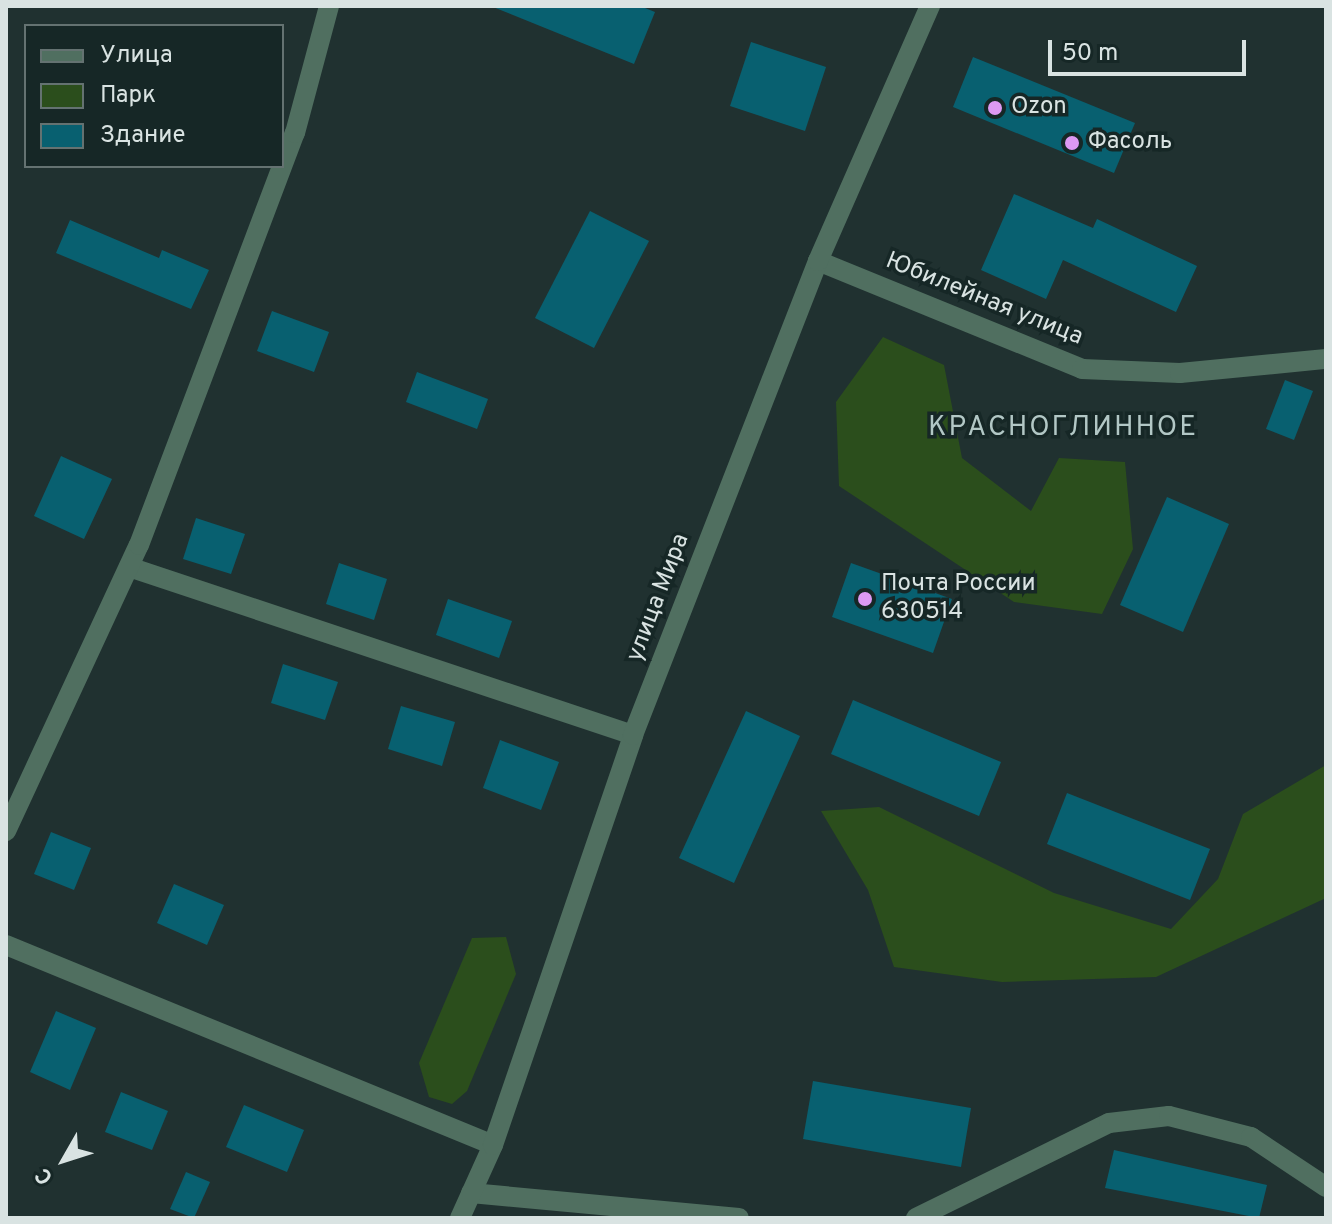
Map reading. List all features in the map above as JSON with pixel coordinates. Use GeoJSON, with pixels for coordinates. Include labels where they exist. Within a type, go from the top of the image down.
{"type":"FeatureCollection","features":[{"type":"Feature","properties":{"kind":"street"},"geometry":{"type":"LineString","coordinates":[[284,162],[295,133],[329,6]]}},
{"type":"Feature","properties":{"kind":"street","name":"улица Мира"},"geometry":{"type":"LineString","coordinates":[[460,1218],[493,1145],[633,735],[818,261],[930,6]]}},
{"type":"Feature","properties":{"kind":"street"},"geometry":{"type":"LineString","coordinates":[[6,831],[129,567],[282,168]]}},
{"type":"Feature","properties":{"kind":"street","name":"Юбилейная улица"},"geometry":{"type":"LineString","coordinates":[[818,261],[1082,369],[1180,373],[1326,359]]}},
{"type":"Feature","properties":{"kind":"street"},"geometry":{"type":"LineString","coordinates":[[129,567],[633,735]]}},
{"type":"Feature","properties":{"kind":"street"},"geometry":{"type":"LineString","coordinates":[[6,945],[493,1145]]}},
{"type":"Feature","properties":{"kind":"street"},"geometry":{"type":"LineString","coordinates":[[916,1218],[1109,1123],[1169,1116],[1251,1137],[1326,1187]]}},
{"type":"Feature","properties":{"kind":"street"},"geometry":{"type":"LineString","coordinates":[[471,1193],[739,1218]]}},
{"type":"Feature","properties":{"kind":"green space"},"geometry":{"type":"Polygon","coordinates":[[[883,337],[944,365],[962,458],[1031,511],[1059,458],[1125,462],[1133,549],[1102,614],[1014,602],[839,486],[836,402],[883,337]]]}},
{"type":"Feature","properties":{"kind":"green space"},"geometry":{"type":"Polygon","coordinates":[[[1326,765],[1326,898],[1156,977],[1002,982],[894,967],[868,890],[821,811],[879,807],[1054,893],[1171,929],[1218,879],[1243,814],[1326,765]]]}},
{"type":"Feature","properties":{"kind":"green space"},"geometry":{"type":"Polygon","coordinates":[[[506,937],[516,974],[467,1091],[452,1104],[429,1097],[419,1063],[472,938],[506,937]]]}},
{"type":"Feature","properties":{"kind":"building"},"geometry":{"type":"Polygon","coordinates":[[[640,6],[655,12],[634,64],[493,7],[640,6]]]}},
{"type":"Feature","properties":{"kind":"building"},"geometry":{"type":"Polygon","coordinates":[[[751,42],[826,67],[805,131],[730,106],[751,42]]]}},
{"type":"Feature","properties":{"kind":"building"},"geometry":{"type":"Polygon","coordinates":[[[973,57],[1135,123],[1114,173],[953,107],[973,57]]]}},
{"type":"Feature","properties":{"kind":"building"},"geometry":{"type":"Polygon","coordinates":[[[1014,194],[1093,228],[1097,219],[1197,266],[1176,312],[1063,260],[1046,299],[981,270],[1014,194]]]}},
{"type":"Feature","properties":{"kind":"building"},"geometry":{"type":"Polygon","coordinates":[[[590,211],[649,241],[594,348],[535,318],[590,211]]]}},
{"type":"Feature","properties":{"kind":"building"},"geometry":{"type":"Polygon","coordinates":[[[70,220],[159,258],[162,250],[209,270],[191,309],[56,253],[70,220]]]}},
{"type":"Feature","properties":{"kind":"building"},"geometry":{"type":"Polygon","coordinates":[[[272,311],[329,332],[314,372],[257,351],[272,311]]]}},
{"type":"Feature","properties":{"kind":"building"},"geometry":{"type":"Polygon","coordinates":[[[417,372],[488,399],[477,429],[406,402],[417,372]]]}},
{"type":"Feature","properties":{"kind":"building"},"geometry":{"type":"Polygon","coordinates":[[[1285,380],[1313,391],[1294,440],[1266,429],[1285,380]]]}},
{"type":"Feature","properties":{"kind":"building"},"geometry":{"type":"Polygon","coordinates":[[[61,456],[112,479],[84,539],[34,516],[61,456]]]}},
{"type":"Feature","properties":{"kind":"building"},"geometry":{"type":"Polygon","coordinates":[[[1167,497],[1229,524],[1183,632],[1120,605],[1167,497]]]}},
{"type":"Feature","properties":{"kind":"building"},"geometry":{"type":"Polygon","coordinates":[[[196,518],[245,534],[231,574],[183,559],[196,518]]]}},
{"type":"Feature","properties":{"kind":"building"},"geometry":{"type":"Polygon","coordinates":[[[339,563],[387,579],[374,620],[326,604],[339,563]]]}},
{"type":"Feature","properties":{"kind":"building"},"geometry":{"type":"Polygon","coordinates":[[[851,563],[952,599],[933,653],[832,617],[851,563]]]}},
{"type":"Feature","properties":{"kind":"building"},"geometry":{"type":"Polygon","coordinates":[[[448,599],[512,621],[499,658],[436,635],[448,599]]]}},
{"type":"Feature","properties":{"kind":"building"},"geometry":{"type":"Polygon","coordinates":[[[283,664],[338,682],[325,720],[271,703],[283,664]]]}},
{"type":"Feature","properties":{"kind":"building"},"geometry":{"type":"Polygon","coordinates":[[[853,700],[1001,762],[979,816],[831,754],[853,700]]]}},
{"type":"Feature","properties":{"kind":"building"},"geometry":{"type":"Polygon","coordinates":[[[401,706],[455,722],[442,766],[388,749],[401,706]]]}},
{"type":"Feature","properties":{"kind":"building"},"geometry":{"type":"Polygon","coordinates":[[[746,711],[800,736],[734,883],[679,858],[746,711]]]}},
{"type":"Feature","properties":{"kind":"building"},"geometry":{"type":"Polygon","coordinates":[[[500,740],[559,762],[541,810],[483,788],[500,740]]]}},
{"type":"Feature","properties":{"kind":"building"},"geometry":{"type":"Polygon","coordinates":[[[1067,793],[1210,849],[1190,900],[1047,844],[1067,793]]]}},
{"type":"Feature","properties":{"kind":"building"},"geometry":{"type":"Polygon","coordinates":[[[51,832],[91,848],[74,890],[34,874],[51,832]]]}},
{"type":"Feature","properties":{"kind":"building"},"geometry":{"type":"Polygon","coordinates":[[[174,884],[224,905],[207,945],[157,923],[174,884]]]}},
{"type":"Feature","properties":{"kind":"building"},"geometry":{"type":"Polygon","coordinates":[[[56,1011],[96,1028],[70,1090],[30,1072],[56,1011]]]}},
{"type":"Feature","properties":{"kind":"building"},"geometry":{"type":"Polygon","coordinates":[[[813,1081],[971,1108],[961,1167],[803,1139],[813,1081]]]}},
{"type":"Feature","properties":{"kind":"building"},"geometry":{"type":"Polygon","coordinates":[[[121,1092],[168,1111],[152,1150],[105,1132],[121,1092]]]}},
{"type":"Feature","properties":{"kind":"building"},"geometry":{"type":"Polygon","coordinates":[[[244,1105],[304,1130],[287,1172],[226,1147],[244,1105]]]}},
{"type":"Feature","properties":{"kind":"building"},"geometry":{"type":"Polygon","coordinates":[[[1114,1150],[1267,1185],[1259,1218],[1105,1188],[1114,1150]]]}},
{"type":"Feature","properties":{"kind":"building"},"geometry":{"type":"Polygon","coordinates":[[[186,1172],[210,1182],[194,1218],[170,1209],[186,1172]]]}},
{"type":"Feature","properties":{"kind":"place","name":"Ozon"},"geometry":{"type":"Point","coordinates":[995,108]}},
{"type":"Feature","properties":{"kind":"place","name":"Фасоль"},"geometry":{"type":"Point","coordinates":[1072,143]}},
{"type":"Feature","properties":{"kind":"place","name":"Почта России 630514"},"geometry":{"type":"Point","coordinates":[865,599]}},
{"type":"Feature","properties":{"kind":"district","name":"КРАСНОГЛИННОЕ"},"geometry":{"type":"Point","coordinates":[1063,428]}}]}
